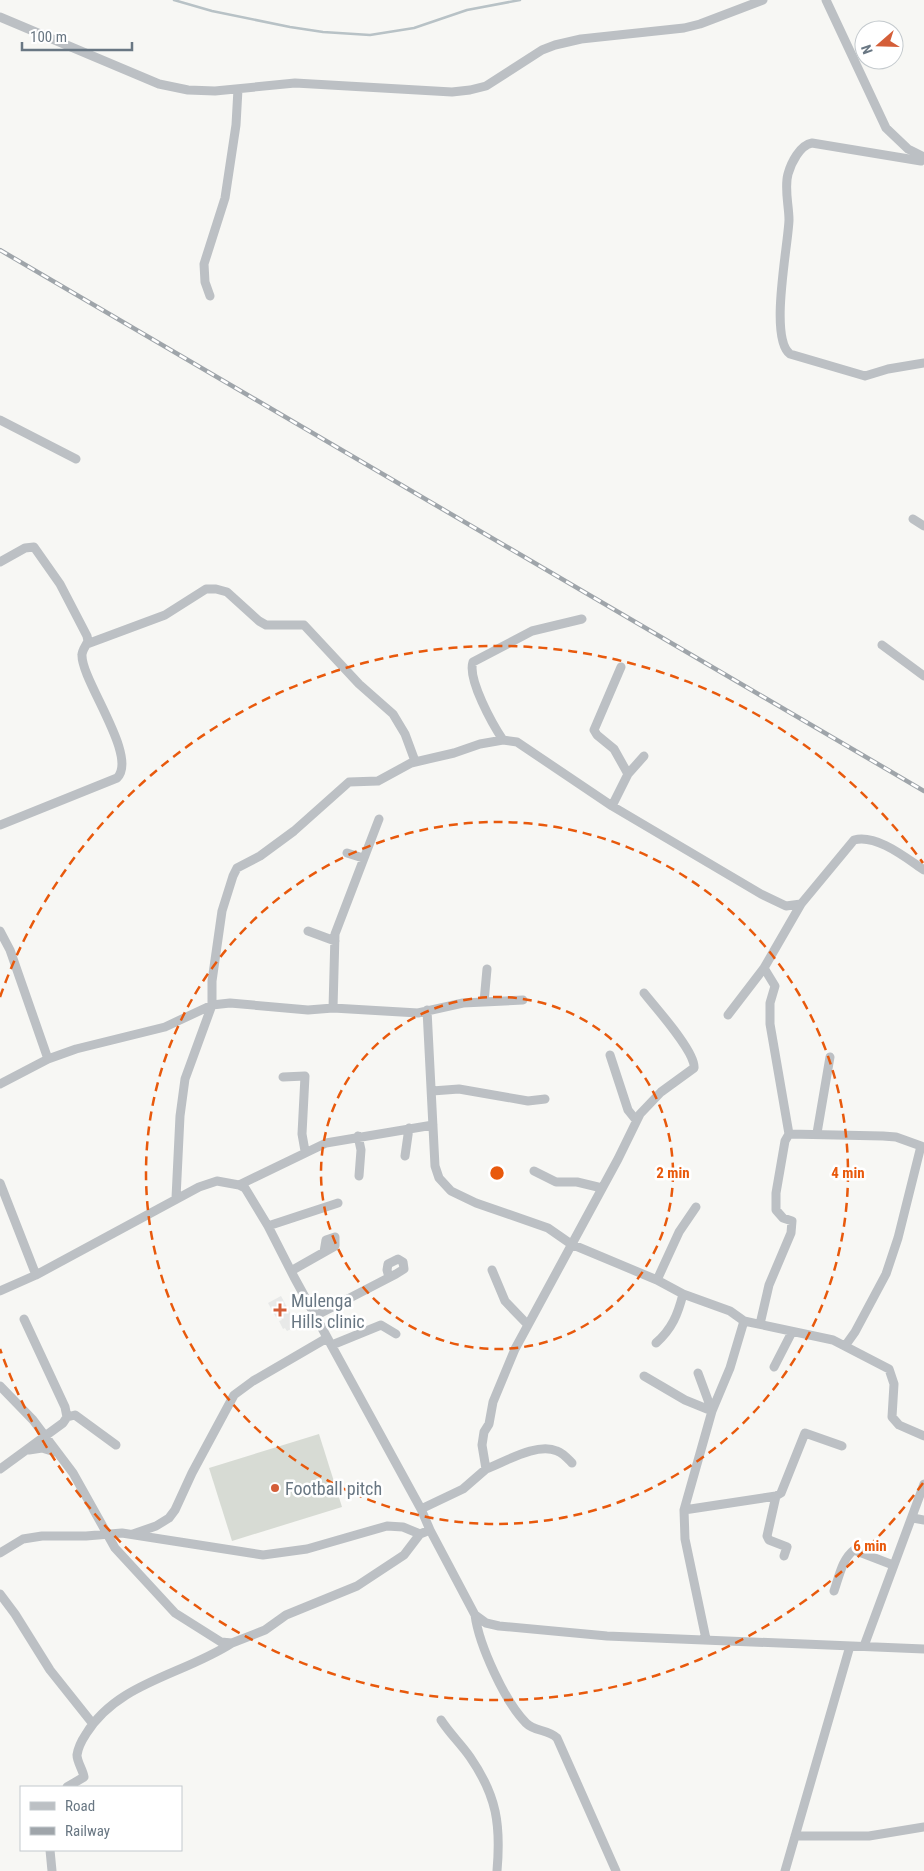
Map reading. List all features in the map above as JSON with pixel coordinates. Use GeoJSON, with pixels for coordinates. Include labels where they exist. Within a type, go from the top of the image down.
{"type":"FeatureCollection","features":[{"type":"Feature","properties":{"kind":"street"},"geometry":{"type":"LineString","coordinates":[[0,18],[164,86],[188,90],[238,89],[295,83],[452,92],[486,86],[542,50],[555,45],[581,39],[684,28],[763,0]]}},
{"type":"Feature","properties":{"kind":"street"},"geometry":{"type":"LineString","coordinates":[[826,0],[886,128],[900,143],[922,159]]}},
{"type":"Feature","properties":{"kind":"street"},"geometry":{"type":"LineString","coordinates":[[210,296],[203,272],[204,264],[226,198],[236,125],[238,89]]}},
{"type":"Feature","properties":{"kind":"street"},"geometry":{"type":"LineString","coordinates":[[922,159],[812,143],[805,144],[791,166],[787,181],[789,223],[780,315],[783,346],[790,354],[865,376],[888,369],[924,363]]}},
{"type":"Feature","properties":{"kind":"street"},"geometry":{"type":"LineString","coordinates":[[0,420],[76,458]]}},
{"type":"Feature","properties":{"kind":"street"},"geometry":{"type":"LineString","coordinates":[[913,519],[924,526]]}},
{"type":"Feature","properties":{"kind":"street"},"geometry":{"type":"LineString","coordinates":[[0,562],[30,546],[37,550],[77,615],[87,636],[87,644],[82,655],[83,660],[116,742],[122,766],[120,776],[82,794],[0,825]]}},
{"type":"Feature","properties":{"kind":"street"},"geometry":{"type":"LineString","coordinates":[[87,644],[165,615],[206,589],[227,592],[259,621],[266,624],[304,624],[359,684],[393,714],[405,734],[415,761]]}},
{"type":"Feature","properties":{"kind":"street"},"geometry":{"type":"LineString","coordinates":[[503,740],[494,726],[476,686],[471,667],[473,662],[532,631],[582,619]]}},
{"type":"Feature","properties":{"kind":"street"},"geometry":{"type":"LineString","coordinates":[[882,645],[924,676]]}},
{"type":"Feature","properties":{"kind":"street"},"geometry":{"type":"LineString","coordinates":[[621,667],[594,730],[597,735],[614,749],[628,774]]}},
{"type":"Feature","properties":{"kind":"street"},"geometry":{"type":"LineString","coordinates":[[176,1198],[180,1116],[185,1079],[212,1005],[212,981],[222,911],[237,868],[260,856],[294,831],[349,782],[378,781],[415,761],[503,740],[516,742],[612,806],[780,904],[792,906],[801,904]]}},
{"type":"Feature","properties":{"kind":"street"},"geometry":{"type":"LineString","coordinates":[[612,806],[628,774],[644,756]]}},
{"type":"Feature","properties":{"kind":"street"},"geometry":{"type":"LineString","coordinates":[[333,1008],[335,941],[342,913],[349,901],[363,858],[376,832],[380,819]]}},
{"type":"Feature","properties":{"kind":"street"},"geometry":{"type":"LineString","coordinates":[[728,1015],[764,968],[801,904],[854,840],[861,838],[883,845],[924,870]]}},
{"type":"Feature","properties":{"kind":"street"},"geometry":{"type":"LineString","coordinates":[[347,853],[363,858]]}},
{"type":"Feature","properties":{"kind":"street"},"geometry":{"type":"LineString","coordinates":[[0,931],[12,957],[18,980],[48,1059]]}},
{"type":"Feature","properties":{"kind":"street"},"geometry":{"type":"LineString","coordinates":[[308,931],[335,941]]}},
{"type":"Feature","properties":{"kind":"street"},"geometry":{"type":"LineString","coordinates":[[760,1324],[769,1285],[791,1232],[792,1220],[782,1218],[776,1210],[776,1192],[785,1141],[789,1134],[770,1024],[770,1003],[775,986],[764,968]]}},
{"type":"Feature","properties":{"kind":"street"},"geometry":{"type":"LineString","coordinates":[[484,1002],[487,969]]}},
{"type":"Feature","properties":{"kind":"street"},"geometry":{"type":"LineString","coordinates":[[486,1469],[482,1445],[484,1432],[503,1378],[528,1325],[602,1188],[636,1120],[661,1092],[694,1068],[695,1061],[673,1028],[644,993]]}},
{"type":"Feature","properties":{"kind":"street"},"geometry":{"type":"LineString","coordinates":[[0,1084],[48,1059],[76,1049],[176,1024],[212,1005],[258,1004],[308,1010],[333,1008],[418,1013],[452,1005],[523,1000]]}},
{"type":"Feature","properties":{"kind":"street"},"geometry":{"type":"LineString","coordinates":[[427,1010],[435,1166],[439,1178],[450,1191],[476,1203],[548,1228],[572,1244],[656,1280],[683,1294],[730,1311],[744,1321],[792,1332],[812,1334],[845,1346],[889,1369],[894,1384],[892,1417],[899,1425],[924,1436]]}},
{"type":"Feature","properties":{"kind":"street"},"geometry":{"type":"LineString","coordinates":[[610,1055],[628,1110],[636,1120]]}},
{"type":"Feature","properties":{"kind":"street"},"geometry":{"type":"LineString","coordinates":[[817,1133],[830,1057]]}},
{"type":"Feature","properties":{"kind":"street"},"geometry":{"type":"LineString","coordinates":[[283,1077],[305,1076],[302,1134],[305,1151]]}},
{"type":"Feature","properties":{"kind":"street"},"geometry":{"type":"LineString","coordinates":[[432,1091],[459,1090],[528,1101],[545,1099]]}},
{"type":"Feature","properties":{"kind":"street"},"geometry":{"type":"LineString","coordinates":[[239,1184],[305,1151],[326,1143],[358,1136],[432,1125]]}},
{"type":"Feature","properties":{"kind":"street"},"geometry":{"type":"LineString","coordinates":[[405,1156],[409,1128]]}},
{"type":"Feature","properties":{"kind":"street"},"geometry":{"type":"LineString","coordinates":[[789,1134],[817,1133],[896,1137],[921,1146],[898,1238],[886,1274],[855,1332],[845,1346]]}},
{"type":"Feature","properties":{"kind":"street"},"geometry":{"type":"LineString","coordinates":[[358,1136],[361,1150],[359,1176]]}},
{"type":"Feature","properties":{"kind":"street"},"geometry":{"type":"LineString","coordinates":[[534,1171],[556,1182],[577,1182],[602,1188]]}},
{"type":"Feature","properties":{"kind":"street"},"geometry":{"type":"LineString","coordinates":[[0,1291],[36,1275],[199,1186],[217,1181],[239,1184],[245,1188],[268,1226],[421,1509],[430,1530],[475,1615],[481,1643],[521,1717],[532,1728],[547,1732],[557,1738],[616,1871]]}},
{"type":"Feature","properties":{"kind":"street"},"geometry":{"type":"LineString","coordinates":[[0,1183],[36,1275]]}},
{"type":"Feature","properties":{"kind":"street"},"geometry":{"type":"LineString","coordinates":[[268,1226],[338,1203]]}},
{"type":"Feature","properties":{"kind":"street"},"geometry":{"type":"LineString","coordinates":[[656,1280],[679,1232],[696,1207]]}},
{"type":"Feature","properties":{"kind":"street"},"geometry":{"type":"LineString","coordinates":[[291,1271],[324,1252]]}},
{"type":"Feature","properties":{"kind":"street"},"geometry":{"type":"LineString","coordinates":[[492,1270],[505,1301],[515,1314],[528,1325]]}},
{"type":"Feature","properties":{"kind":"street"},"geometry":{"type":"LineString","coordinates":[[315,1316],[389,1277]]}},
{"type":"Feature","properties":{"kind":"street"},"geometry":{"type":"LineString","coordinates":[[656,1343],[667,1333],[678,1314],[683,1294]]}},
{"type":"Feature","properties":{"kind":"street"},"geometry":{"type":"LineString","coordinates":[[24,1318],[67,1417]]}},
{"type":"Feature","properties":{"kind":"street"},"geometry":{"type":"LineString","coordinates":[[706,1639],[685,1539],[684,1510],[712,1411],[730,1368],[744,1321]]}},
{"type":"Feature","properties":{"kind":"street"},"geometry":{"type":"LineString","coordinates":[[133,1534],[162,1523],[176,1510],[192,1473],[234,1395],[253,1381],[329,1341],[381,1326],[396,1334]]}},
{"type":"Feature","properties":{"kind":"street"},"geometry":{"type":"LineString","coordinates":[[774,1367],[792,1332]]}},
{"type":"Feature","properties":{"kind":"street"},"geometry":{"type":"LineString","coordinates":[[698,1373],[702,1390],[712,1411]]}},
{"type":"Feature","properties":{"kind":"street"},"geometry":{"type":"LineString","coordinates":[[644,1376],[685,1400],[712,1411]]}},
{"type":"Feature","properties":{"kind":"street"},"geometry":{"type":"LineString","coordinates":[[0,1386],[14,1398],[46,1436],[80,1484],[115,1548],[175,1613],[216,1640],[232,1643]]}},
{"type":"Feature","properties":{"kind":"street"},"geometry":{"type":"LineString","coordinates":[[0,1468],[28,1450],[67,1417],[75,1415],[116,1446]]}},
{"type":"Feature","properties":{"kind":"street"},"geometry":{"type":"LineString","coordinates":[[684,1510],[776,1496],[781,1493],[804,1433],[842,1446]]}},
{"type":"Feature","properties":{"kind":"street"},"geometry":{"type":"LineString","coordinates":[[28,1450],[42,1448],[58,1453]]}},
{"type":"Feature","properties":{"kind":"street"},"geometry":{"type":"LineString","coordinates":[[421,1509],[463,1489],[486,1469],[529,1452],[546,1448],[558,1451],[572,1463]]}},
{"type":"Feature","properties":{"kind":"street"},"geometry":{"type":"LineString","coordinates":[[864,1646],[924,1484]]}},
{"type":"Feature","properties":{"kind":"street"},"geometry":{"type":"LineString","coordinates":[[776,1496],[767,1536],[774,1544],[787,1547],[784,1556]]}},
{"type":"Feature","properties":{"kind":"street"},"geometry":{"type":"LineString","coordinates":[[913,1518],[924,1520]]}},
{"type":"Feature","properties":{"kind":"street"},"geometry":{"type":"LineString","coordinates":[[0,1553],[30,1538],[133,1534],[263,1555],[307,1549],[388,1526],[403,1527],[420,1534]]}},
{"type":"Feature","properties":{"kind":"street"},"geometry":{"type":"LineString","coordinates":[[69,1786],[84,1777],[78,1753],[100,1714],[115,1701],[232,1643],[265,1630],[286,1615],[357,1586],[404,1555],[420,1534],[430,1530]]}},
{"type":"Feature","properties":{"kind":"street"},"geometry":{"type":"LineString","coordinates":[[834,1591],[844,1562],[848,1554],[854,1550],[894,1565]]}},
{"type":"Feature","properties":{"kind":"street"},"geometry":{"type":"LineString","coordinates":[[0,1594],[15,1614],[40,1657],[76,1705],[93,1724]]}},
{"type":"Feature","properties":{"kind":"street"},"geometry":{"type":"LineString","coordinates":[[475,1615],[486,1623],[517,1628],[607,1636],[924,1649]]}},
{"type":"Feature","properties":{"kind":"street"},"geometry":{"type":"LineString","coordinates":[[785,1871],[850,1646]]}},
{"type":"Feature","properties":{"kind":"street"},"geometry":{"type":"LineString","coordinates":[[441,1720],[452,1738],[470,1756],[493,1796],[500,1840],[497,1871]]}},
{"type":"Feature","properties":{"kind":"street"},"geometry":{"type":"LineString","coordinates":[[795,1836],[869,1836],[924,1828]]}},
{"type":"Feature","properties":{"kind":"street"},"geometry":{"type":"LineString","coordinates":[[50,1851],[52,1871]]}},
{"type":"Feature","properties":{"kind":"shaded area","name":"Mulenga Hills clinic"},"geometry":{"type":"Polygon","coordinates":[[[281,1296],[297,1326],[287,1331],[285,1328],[283,1329],[279,1321],[282,1320],[280,1317],[277,1319],[268,1303],[281,1296]]]}},
{"type":"Feature","properties":{"kind":"shaded area","name":"Football pitch"},"geometry":{"type":"Polygon","coordinates":[[[319,1434],[342,1507],[232,1541],[209,1468],[319,1434]]]}},
{"type":"Feature","properties":{"kind":"waterway"},"geometry":{"type":"LineString","coordinates":[[174,0],[212,11],[290,27],[323,32],[370,35],[414,28],[467,10],[520,0]]}},
{"type":"Feature","properties":{"kind":"railway"},"geometry":{"type":"LineString","coordinates":[[0,250],[924,791]]}},
{"type":"Feature","properties":{"kind":"place","name":"Mulenga Hills clinic"},"geometry":{"type":"Point","coordinates":[280,1310]}},
{"type":"Feature","properties":{"kind":"place","name":"Football pitch"},"geometry":{"type":"Point","coordinates":[275,1488]}}]}
